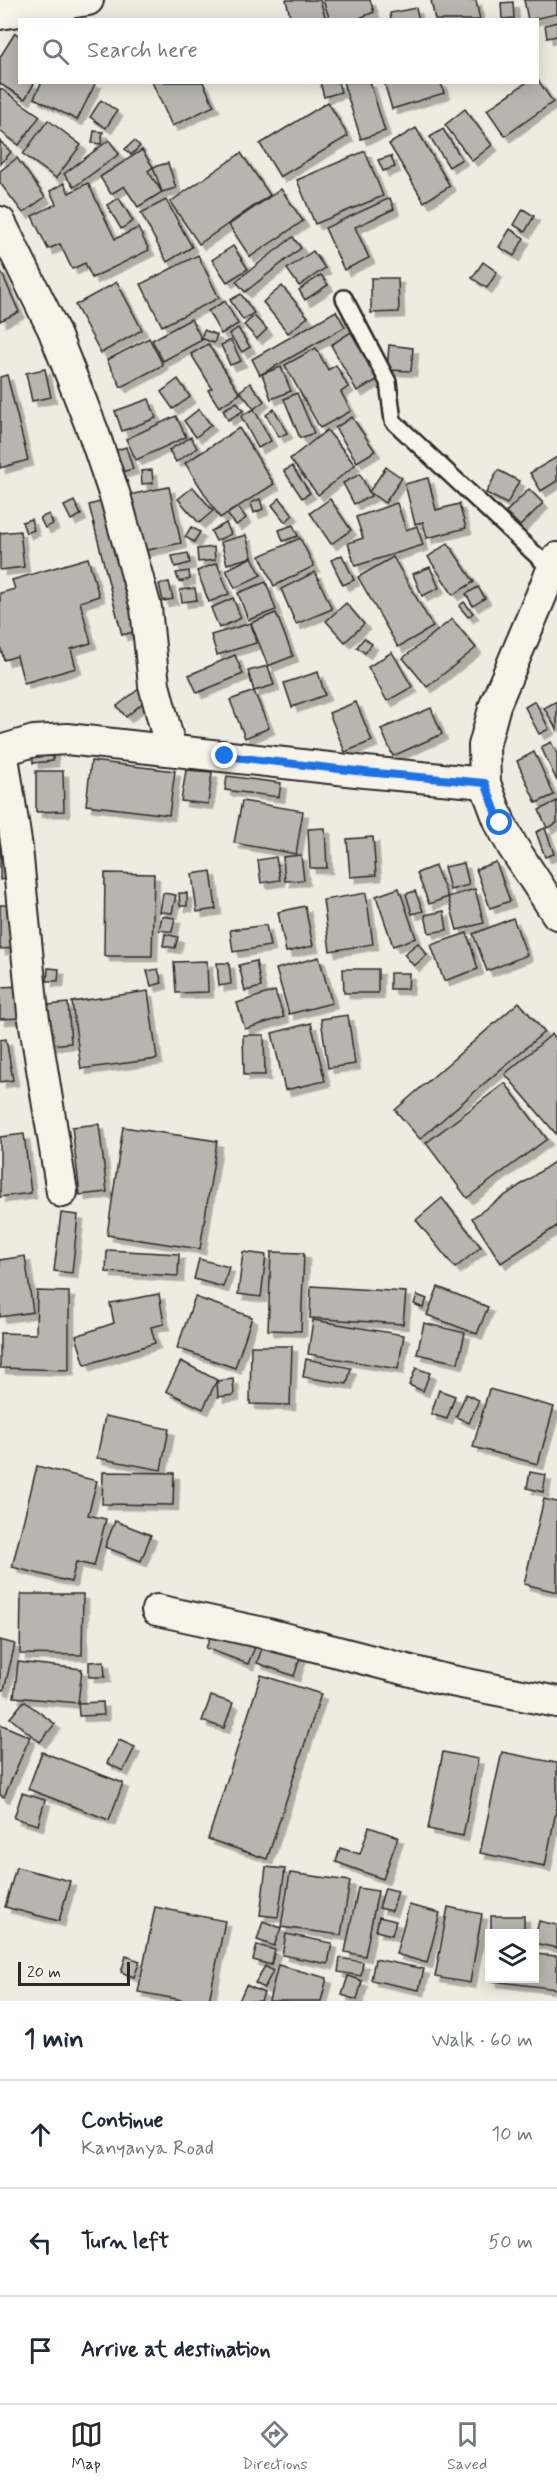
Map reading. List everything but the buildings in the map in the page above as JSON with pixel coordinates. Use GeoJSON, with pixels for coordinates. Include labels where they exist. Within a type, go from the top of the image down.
{"type":"FeatureCollection","features":[{"type":"Feature","properties":{"kind":"street"},"geometry":{"type":"LineString","coordinates":[[0,14],[88,0]]}},
{"type":"Feature","properties":{"kind":"street"},"geometry":{"type":"LineString","coordinates":[[0,222],[52,329],[94,434],[116,499],[146,608],[154,685],[171,750]]}},
{"type":"Feature","properties":{"kind":"street"},"geometry":{"type":"LineString","coordinates":[[554,564],[495,705],[484,746],[485,783],[500,823],[513,848],[557,914]]}},
{"type":"Feature","properties":{"kind":"street"},"geometry":{"type":"LineString","coordinates":[[62,1192],[33,1013],[16,848],[1,750],[34,741],[67,739],[485,783]]}},
{"type":"Feature","properties":{"kind":"street"},"geometry":{"type":"LineString","coordinates":[[157,1610],[268,1634],[442,1679],[557,1702]]}},
{"type":"Feature","properties":{"kind":"lane"},"geometry":{"type":"LineString","coordinates":[[344,298],[388,382],[393,421],[554,564]]}},
{"type":"Feature","properties":{"kind":"route"},"geometry":{"type":"LineString","coordinates":[[225,756],[485,783],[500,823]]}}]}
